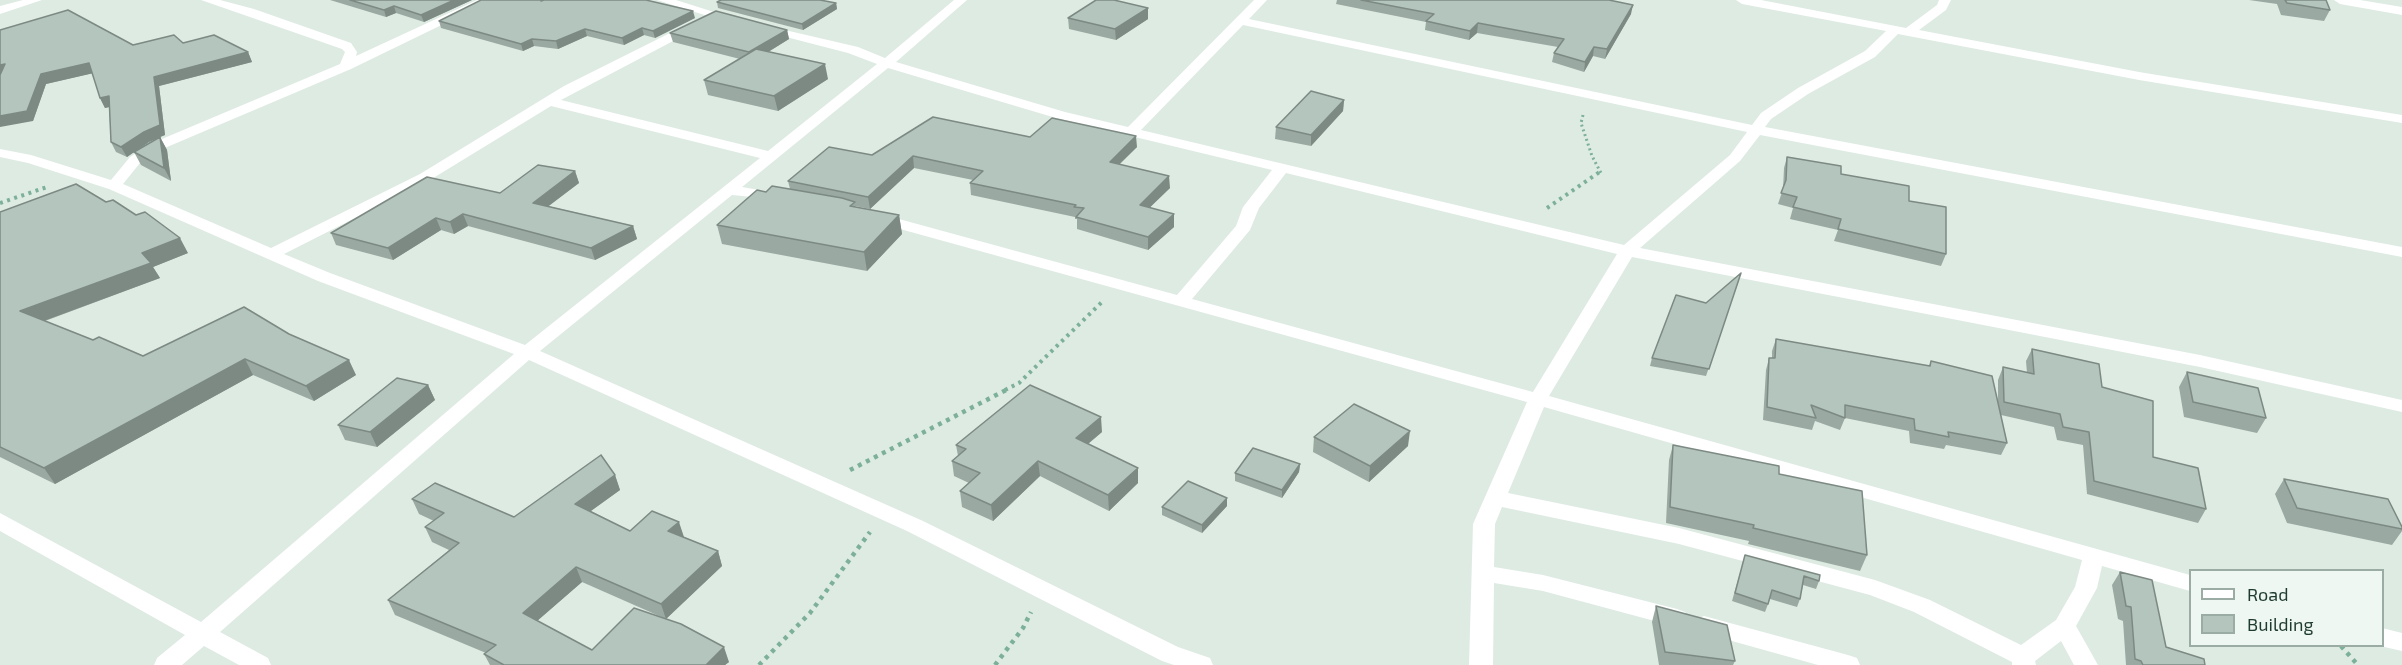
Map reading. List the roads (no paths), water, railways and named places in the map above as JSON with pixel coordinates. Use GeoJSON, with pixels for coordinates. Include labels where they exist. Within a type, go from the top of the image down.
{"type":"FeatureCollection","features":[{"type":"Feature","properties":{"kind":"street"},"geometry":{"type":"LineString","coordinates":[[0,10],[36,0]]}},
{"type":"Feature","properties":{"kind":"street"},"geometry":{"type":"LineString","coordinates":[[207,0],[250,12],[347,46],[351,52],[346,66]]}},
{"type":"Feature","properties":{"kind":"street"},"geometry":{"type":"LineString","coordinates":[[114,186],[135,160],[155,147],[346,66],[488,0]]}},
{"type":"Feature","properties":{"kind":"street"},"geometry":{"type":"LineString","coordinates":[[663,0],[853,50],[996,98],[1627,251],[2200,361],[2402,406]]}},
{"type":"Feature","properties":{"kind":"street"},"geometry":{"type":"LineString","coordinates":[[166,665],[527,352],[887,63],[961,0]]}},
{"type":"Feature","properties":{"kind":"street"},"geometry":{"type":"LineString","coordinates":[[1131,132],[1261,0]]}},
{"type":"Feature","properties":{"kind":"street"},"geometry":{"type":"LineString","coordinates":[[1742,0],[1838,12],[1903,29],[2139,76],[2402,119]]}},
{"type":"Feature","properties":{"kind":"street"},"geometry":{"type":"LineString","coordinates":[[1481,665],[1484,524],[1538,399],[1627,251],[1735,158],[1758,130],[1766,116],[1870,54],[1903,29],[1942,7],[1946,0]]}},
{"type":"Feature","properties":{"kind":"street"},"geometry":{"type":"LineString","coordinates":[[2340,0],[2402,11]]}},
{"type":"Feature","properties":{"kind":"street"},"geometry":{"type":"LineString","coordinates":[[271,254],[425,177],[548,101],[652,45],[715,15]]}},
{"type":"Feature","properties":{"kind":"street"},"geometry":{"type":"LineString","coordinates":[[1239,21],[1758,130],[2402,252]]}},
{"type":"Feature","properties":{"kind":"street"},"geometry":{"type":"LineString","coordinates":[[548,101],[770,156]]}},
{"type":"Feature","properties":{"kind":"street"},"geometry":{"type":"LineString","coordinates":[[0,153],[31,159],[114,186],[324,277],[527,352],[885,513],[1170,654],[1201,665]]}},
{"type":"Feature","properties":{"kind":"street"},"geometry":{"type":"LineString","coordinates":[[1181,301],[1244,227],[1251,207],[1282,168]]}},
{"type":"Feature","properties":{"kind":"street"},"geometry":{"type":"LineString","coordinates":[[729,190],[798,200]]}},
{"type":"Feature","properties":{"kind":"street"},"geometry":{"type":"LineString","coordinates":[[857,213],[1538,399],[2189,583]]}},
{"type":"Feature","properties":{"kind":"street"},"geometry":{"type":"LineString","coordinates":[[1496,498],[1678,536],[1875,588],[1922,606],[2024,661],[2064,626],[2086,588],[2094,555]]}},
{"type":"Feature","properties":{"kind":"street"},"geometry":{"type":"LineString","coordinates":[[0,521],[259,665]]}},
{"type":"Feature","properties":{"kind":"street"},"geometry":{"type":"LineString","coordinates":[[1483,573],[1543,583],[1604,597],[1794,648],[1848,665]]}},
{"type":"Feature","properties":{"kind":"street"},"geometry":{"type":"LineString","coordinates":[[2064,626],[2086,665]]}},
{"type":"Feature","properties":{"kind":"street"},"geometry":{"type":"LineString","coordinates":[[2384,638],[2402,642]]}}]}
